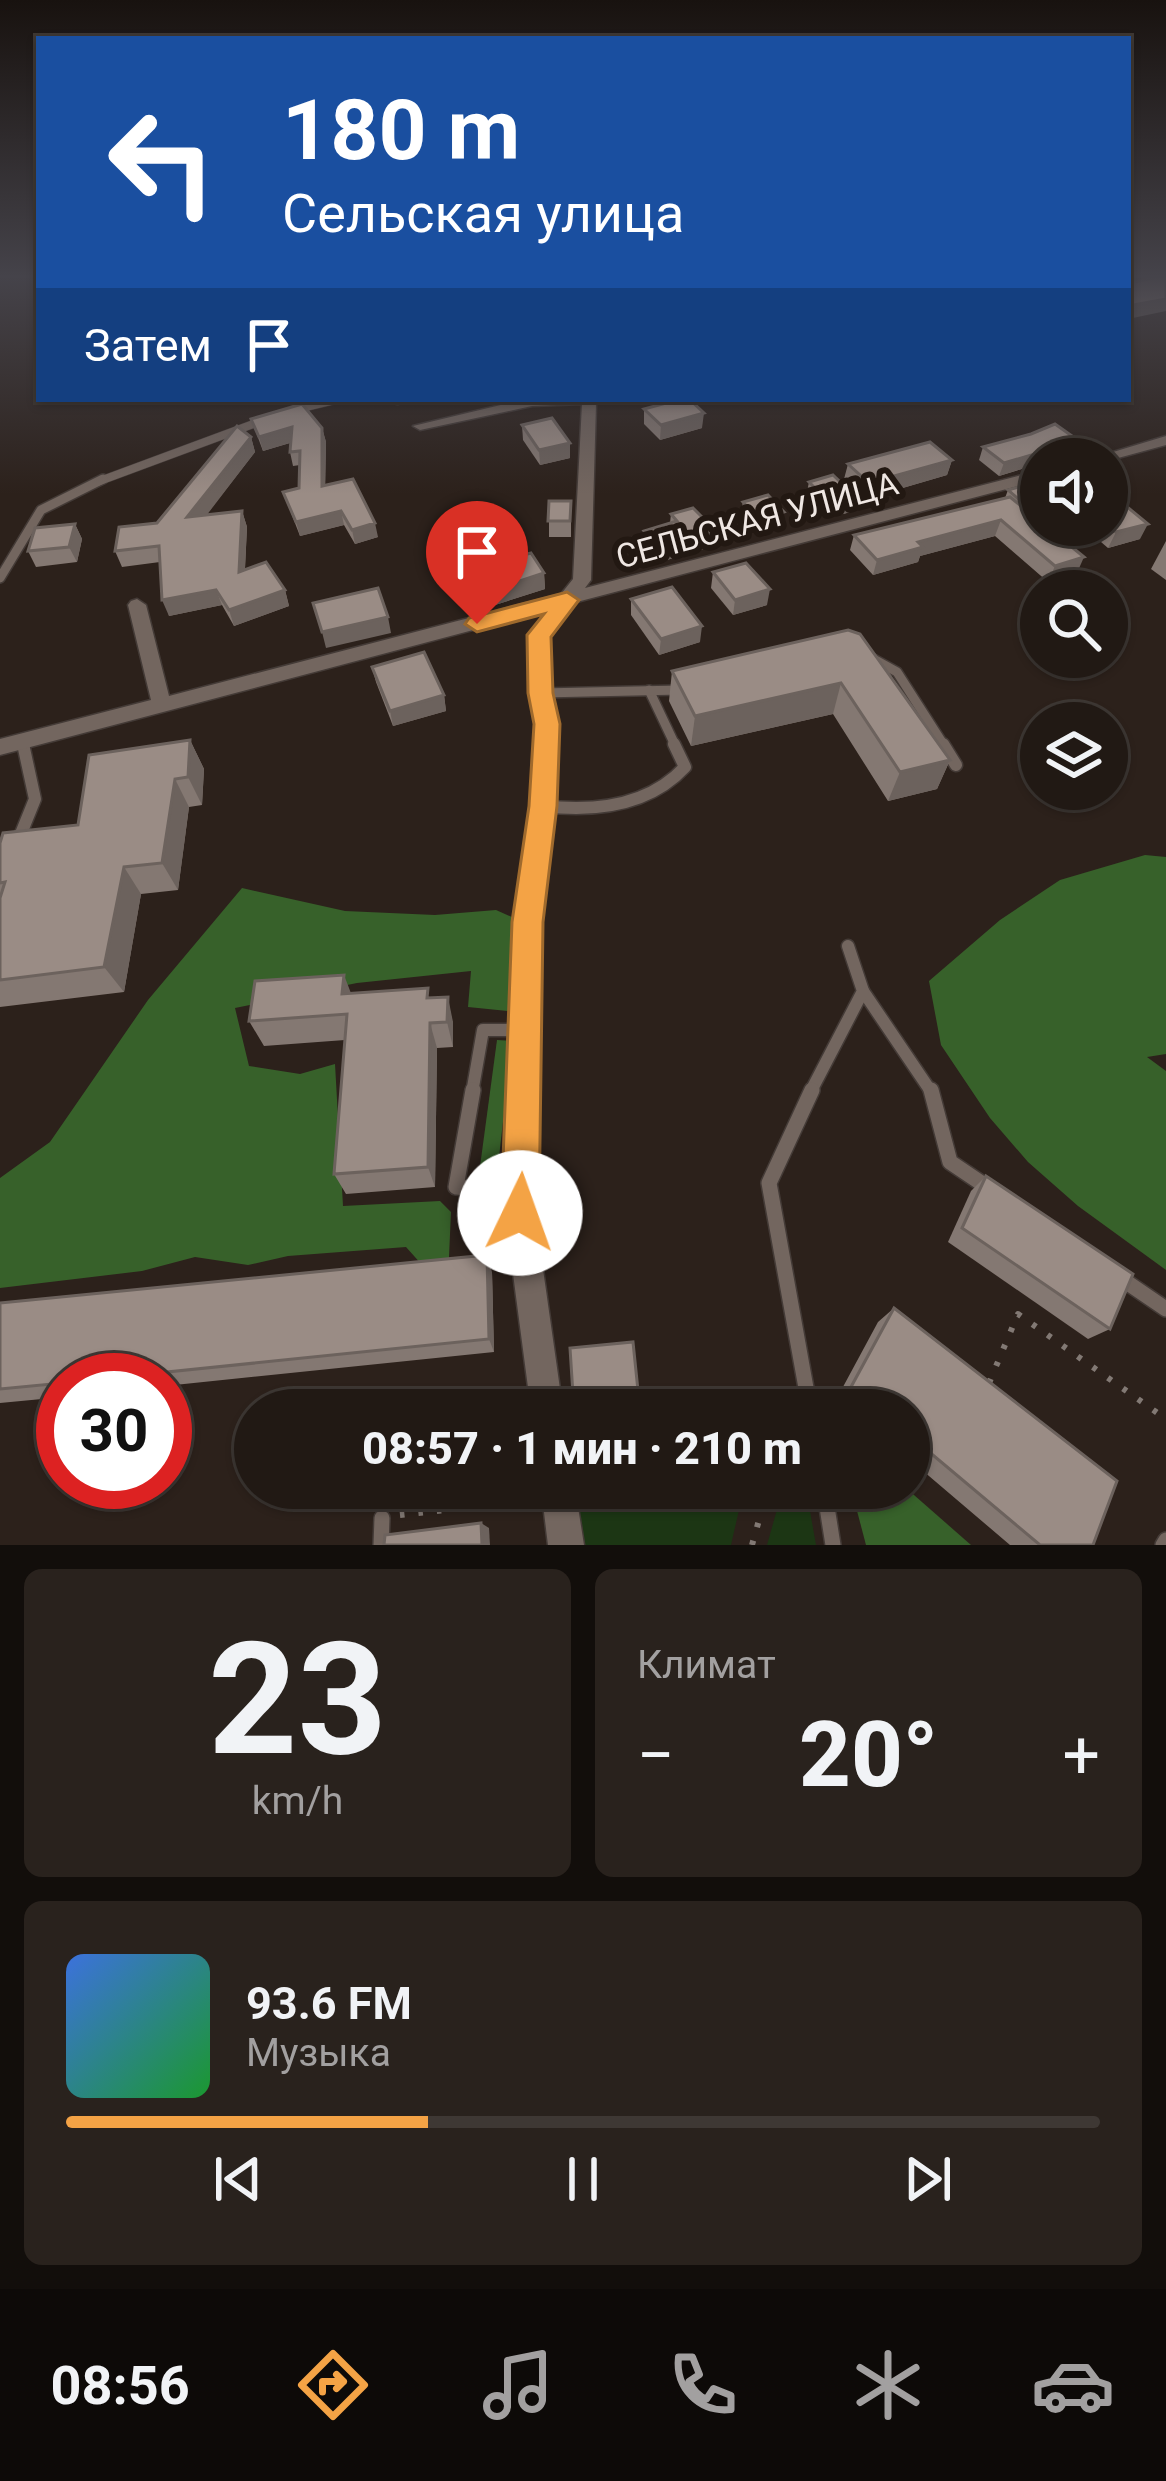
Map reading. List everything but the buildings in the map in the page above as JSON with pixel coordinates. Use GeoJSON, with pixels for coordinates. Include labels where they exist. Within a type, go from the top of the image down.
{"type":"FeatureCollection","features":[{"type":"Feature","properties":{"kind":"street"},"geometry":{"type":"LineString","coordinates":[[419,426],[532,402]]}},
{"type":"Feature","properties":{"kind":"street"},"geometry":{"type":"LineString","coordinates":[[545,1389],[520,1213],[527,922],[543,806],[547,724],[539,635],[582,580],[596,402]]}},
{"type":"Feature","properties":{"kind":"street"},"geometry":{"type":"LineString","coordinates":[[1128,451],[1166,440]]}},
{"type":"Feature","properties":{"kind":"street","name":"СЕЛЬСКАЯ УЛИЦА"},"geometry":{"type":"LineString","coordinates":[[0,747],[1020,481]]}},
{"type":"Feature","properties":{"kind":"street"},"geometry":{"type":"LineString","coordinates":[[137,604],[162,706]]}},
{"type":"Feature","properties":{"kind":"street"},"geometry":{"type":"LineString","coordinates":[[553,1509],[566,1545]]}},
{"type":"Feature","properties":{"kind":"lane"},"geometry":{"type":"LineString","coordinates":[[289,412],[327,402]]}},
{"type":"Feature","properties":{"kind":"lane"},"geometry":{"type":"LineString","coordinates":[[0,578],[41,510],[118,472],[270,418]]}},
{"type":"Feature","properties":{"kind":"lane"},"geometry":{"type":"LineString","coordinates":[[853,653],[867,655],[897,672],[956,765]]}},
{"type":"Feature","properties":{"kind":"lane"},"geometry":{"type":"LineString","coordinates":[[541,693],[664,693],[704,684]]}},
{"type":"Feature","properties":{"kind":"lane"},"geometry":{"type":"LineString","coordinates":[[543,806],[577,812],[599,809],[673,785],[685,766],[650,690]]}},
{"type":"Feature","properties":{"kind":"lane"},"geometry":{"type":"LineString","coordinates":[[9,863],[34,799],[22,741]]}},
{"type":"Feature","properties":{"kind":"lane"},"geometry":{"type":"LineString","coordinates":[[848,946],[863,991],[930,1085],[950,1162],[1014,1205]]}},
{"type":"Feature","properties":{"kind":"lane"},"geometry":{"type":"LineString","coordinates":[[806,1389],[770,1184],[845,1019],[863,991]]}},
{"type":"Feature","properties":{"kind":"lane"},"geometry":{"type":"LineString","coordinates":[[522,1192],[456,1187],[483,1030],[527,1030]]}},
{"type":"Feature","properties":{"kind":"lane"},"geometry":{"type":"LineString","coordinates":[[1109,1270],[1166,1309]]}},
{"type":"Feature","properties":{"kind":"lane"},"geometry":{"type":"LineString","coordinates":[[827,1509],[833,1545]]}},
{"type":"Feature","properties":{"kind":"lane"},"geometry":{"type":"LineString","coordinates":[[380,1545],[382,1518]]}},
{"type":"Feature","properties":{"kind":"path"},"geometry":{"type":"LineString","coordinates":[[989,1383],[1018,1314],[1166,1419]]}},
{"type":"Feature","properties":{"kind":"path"},"geometry":{"type":"LineString","coordinates":[[382,1518],[444,1509]]}},
{"type":"Feature","properties":{"kind":"path"},"geometry":{"type":"LineString","coordinates":[[752,1545],[762,1509]]}},
{"type":"Feature","properties":{"kind":"green space"},"geometry":{"type":"Polygon","coordinates":[[[1145,855],[1166,857],[1166,1054],[1147,1057],[1166,1071],[1166,1270],[1078,1206],[1028,1162],[990,1118],[941,1045],[929,981],[1000,920],[1060,880],[1145,855]]]}},
{"type":"Feature","properties":{"kind":"green space"},"geometry":{"type":"Polygon","coordinates":[[[242,888],[345,911],[435,915],[496,910],[521,921],[517,1012],[468,1007],[471,971],[357,983],[235,1008],[249,1066],[300,1074],[335,1064],[343,1206],[440,1201],[451,1212],[448,1279],[423,1266],[406,1247],[288,1256],[248,1265],[195,1257],[142,1271],[0,1288],[0,1178],[50,1142],[148,1000],[242,888]]]}},
{"type":"Feature","properties":{"kind":"green space"},"geometry":{"type":"Polygon","coordinates":[[[497,1040],[512,1041],[497,1175],[479,1174],[497,1040]]]}},
{"type":"Feature","properties":{"kind":"green space"},"geometry":{"type":"Polygon","coordinates":[[[739,1509],[731,1545],[580,1545],[573,1510],[739,1509]]]}},
{"type":"Feature","properties":{"kind":"green space"},"geometry":{"type":"Polygon","coordinates":[[[777,1509],[810,1509],[816,1545],[767,1545],[777,1509]]]}},
{"type":"Feature","properties":{"kind":"green space"},"geometry":{"type":"Polygon","coordinates":[[[857,1509],[930,1509],[971,1545],[866,1545],[857,1509]]]}},
{"type":"Feature","properties":{"kind":"route"},"geometry":{"type":"LineString","coordinates":[[477,624],[567,600],[539,635],[547,724],[543,806],[527,922],[520,1213]]}}]}
